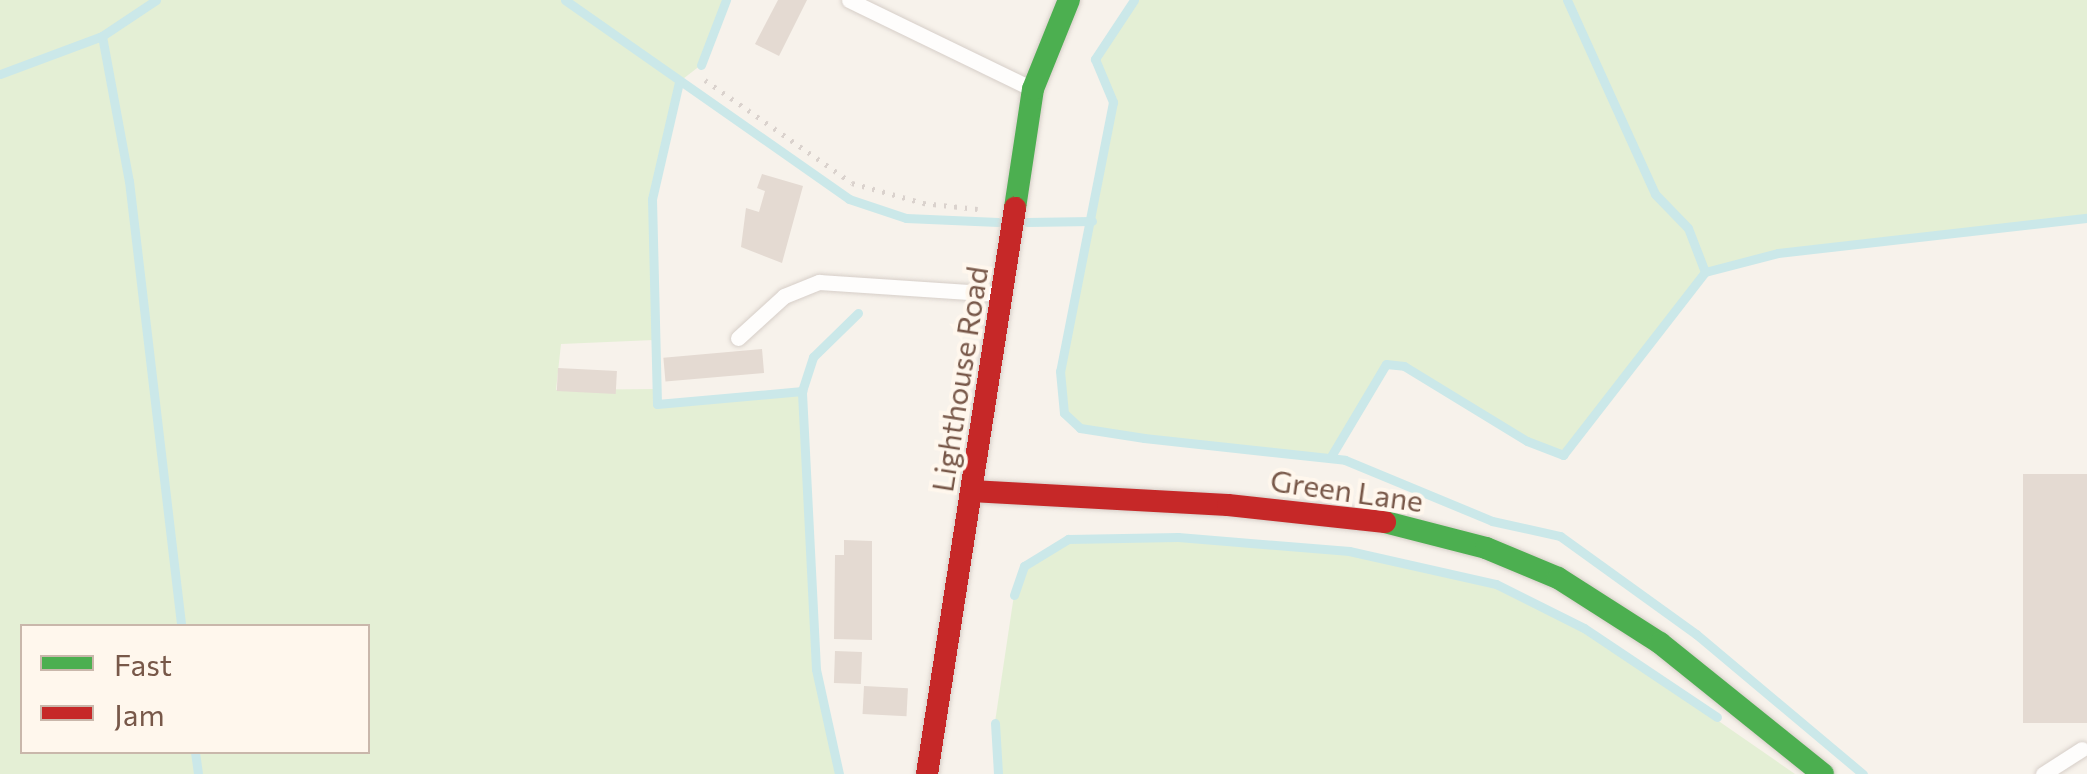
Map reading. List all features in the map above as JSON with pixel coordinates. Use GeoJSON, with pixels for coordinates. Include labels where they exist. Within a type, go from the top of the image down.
{"type":"FeatureCollection","features":[{"type":"Feature","properties":{"kind":"street","name":"Lighthouse Road"},"geometry":{"type":"LineString","coordinates":[[927,774],[1033,90],[1069,0]]}},
{"type":"Feature","properties":{"kind":"street","name":"Green Lane"},"geometry":{"type":"LineString","coordinates":[[970,491],[1228,505],[1398,523],[1486,548],[1558,578],[1660,642],[1823,774]]}},
{"type":"Feature","properties":{"kind":"lane"},"geometry":{"type":"LineString","coordinates":[[849,0],[1033,90]]}},
{"type":"Feature","properties":{"kind":"lane"},"geometry":{"type":"LineString","coordinates":[[738,338],[784,296],[818,282],[1003,295]]}},
{"type":"Feature","properties":{"kind":"lane"},"geometry":{"type":"LineString","coordinates":[[2043,774],[2082,749]]}},
{"type":"Feature","properties":{"kind":"path"},"geometry":{"type":"LineString","coordinates":[[704,80],[852,183],[924,204],[1016,213]]}},
{"type":"Feature","properties":{"kind":"green space"},"geometry":{"type":"Polygon","coordinates":[[[0,0],[726,0],[701,65],[679,82],[652,199],[654,340],[561,344],[556,390],[656,389],[657,404],[678,405],[802,391],[816,669],[839,774],[0,774],[0,0]]]}},
{"type":"Feature","properties":{"kind":"green space"},"geometry":{"type":"Polygon","coordinates":[[[1134,0],[2087,0],[2087,218],[1778,253],[1705,272],[1563,455],[1527,441],[1404,366],[1386,364],[1330,458],[1080,428],[1064,413],[1060,371],[1113,102],[1095,59],[1134,0]]]}},
{"type":"Feature","properties":{"kind":"green space"},"geometry":{"type":"Polygon","coordinates":[[[1178,537],[1349,551],[1496,584],[1584,628],[1795,774],[998,774],[995,722],[1014,595],[1024,566],[1068,539],[1178,537]]]}},
{"type":"Feature","properties":{"kind":"building"},"geometry":{"type":"Polygon","coordinates":[[[778,0],[807,0],[779,56],[755,44],[778,0]]]}},
{"type":"Feature","properties":{"kind":"building"},"geometry":{"type":"Polygon","coordinates":[[[762,174],[803,186],[782,263],[741,247],[746,208],[759,212],[765,191],[757,188],[762,174]]]}},
{"type":"Feature","properties":{"kind":"building"},"geometry":{"type":"Polygon","coordinates":[[[762,349],[764,373],[665,382],[663,358],[762,349]]]}},
{"type":"Feature","properties":{"kind":"building"},"geometry":{"type":"Polygon","coordinates":[[[558,368],[617,371],[616,394],[557,391],[558,368]]]}},
{"type":"Feature","properties":{"kind":"building"},"geometry":{"type":"Polygon","coordinates":[[[2023,474],[2087,474],[2087,723],[2023,723],[2023,474]]]}},
{"type":"Feature","properties":{"kind":"building"},"geometry":{"type":"Polygon","coordinates":[[[844,540],[872,541],[872,640],[834,639],[835,555],[844,555],[844,540]]]}},
{"type":"Feature","properties":{"kind":"building"},"geometry":{"type":"Polygon","coordinates":[[[835,651],[862,652],[861,684],[834,683],[835,651]]]}},
{"type":"Feature","properties":{"kind":"building"},"geometry":{"type":"Polygon","coordinates":[[[864,686],[908,688],[906,716],[863,714],[864,686]]]}},
{"type":"Feature","properties":{"kind":"waterway"},"geometry":{"type":"LineString","coordinates":[[0,74],[102,36],[156,0]]}},
{"type":"Feature","properties":{"kind":"waterway"},"geometry":{"type":"LineString","coordinates":[[565,0],[849,199],[906,218],[998,222]]}},
{"type":"Feature","properties":{"kind":"waterway"},"geometry":{"type":"LineString","coordinates":[[701,65],[726,0]]}},
{"type":"Feature","properties":{"kind":"waterway"},"geometry":{"type":"LineString","coordinates":[[1134,0],[1095,59],[1113,102],[1060,371],[1064,413],[1080,428],[1345,460],[1492,521],[1560,536],[1696,634],[1863,774]]}},
{"type":"Feature","properties":{"kind":"waterway"},"geometry":{"type":"LineString","coordinates":[[1567,0],[1655,194],[1688,228],[1705,272]]}},
{"type":"Feature","properties":{"kind":"waterway"},"geometry":{"type":"LineString","coordinates":[[102,36],[129,181],[181,624]]}},
{"type":"Feature","properties":{"kind":"waterway"},"geometry":{"type":"LineString","coordinates":[[679,82],[652,199],[657,404],[802,391]]}},
{"type":"Feature","properties":{"kind":"waterway"},"geometry":{"type":"LineString","coordinates":[[1330,458],[1386,364],[1404,366],[1527,441],[1563,455],[1705,272],[1778,253],[2087,218]]}},
{"type":"Feature","properties":{"kind":"waterway"},"geometry":{"type":"LineString","coordinates":[[1027,222],[1092,221]]}},
{"type":"Feature","properties":{"kind":"waterway"},"geometry":{"type":"LineString","coordinates":[[839,774],[816,669],[802,391],[813,357],[858,313]]}},
{"type":"Feature","properties":{"kind":"waterway"},"geometry":{"type":"LineString","coordinates":[[1014,595],[1024,566],[1068,539],[1178,537],[1349,551],[1496,584],[1584,628],[1717,717]]}},
{"type":"Feature","properties":{"kind":"waterway"},"geometry":{"type":"LineString","coordinates":[[995,723],[998,774]]}},
{"type":"Feature","properties":{"kind":"waterway"},"geometry":{"type":"LineString","coordinates":[[195,754],[198,773]]}},
{"type":"Feature","properties":{"kind":"traffic: fast"},"geometry":{"type":"LineString","coordinates":[[1015,208],[1033,89],[1069,0]]}},
{"type":"Feature","properties":{"kind":"traffic: fast"},"geometry":{"type":"LineString","coordinates":[[1385,522],[1486,548],[1558,578],[1660,643],[1823,774]]}},
{"type":"Feature","properties":{"kind":"traffic: jam"},"geometry":{"type":"LineString","coordinates":[[927,774],[1015,208]]}},
{"type":"Feature","properties":{"kind":"traffic: jam"},"geometry":{"type":"LineString","coordinates":[[971,491],[1228,505],[1385,522]]}}]}
